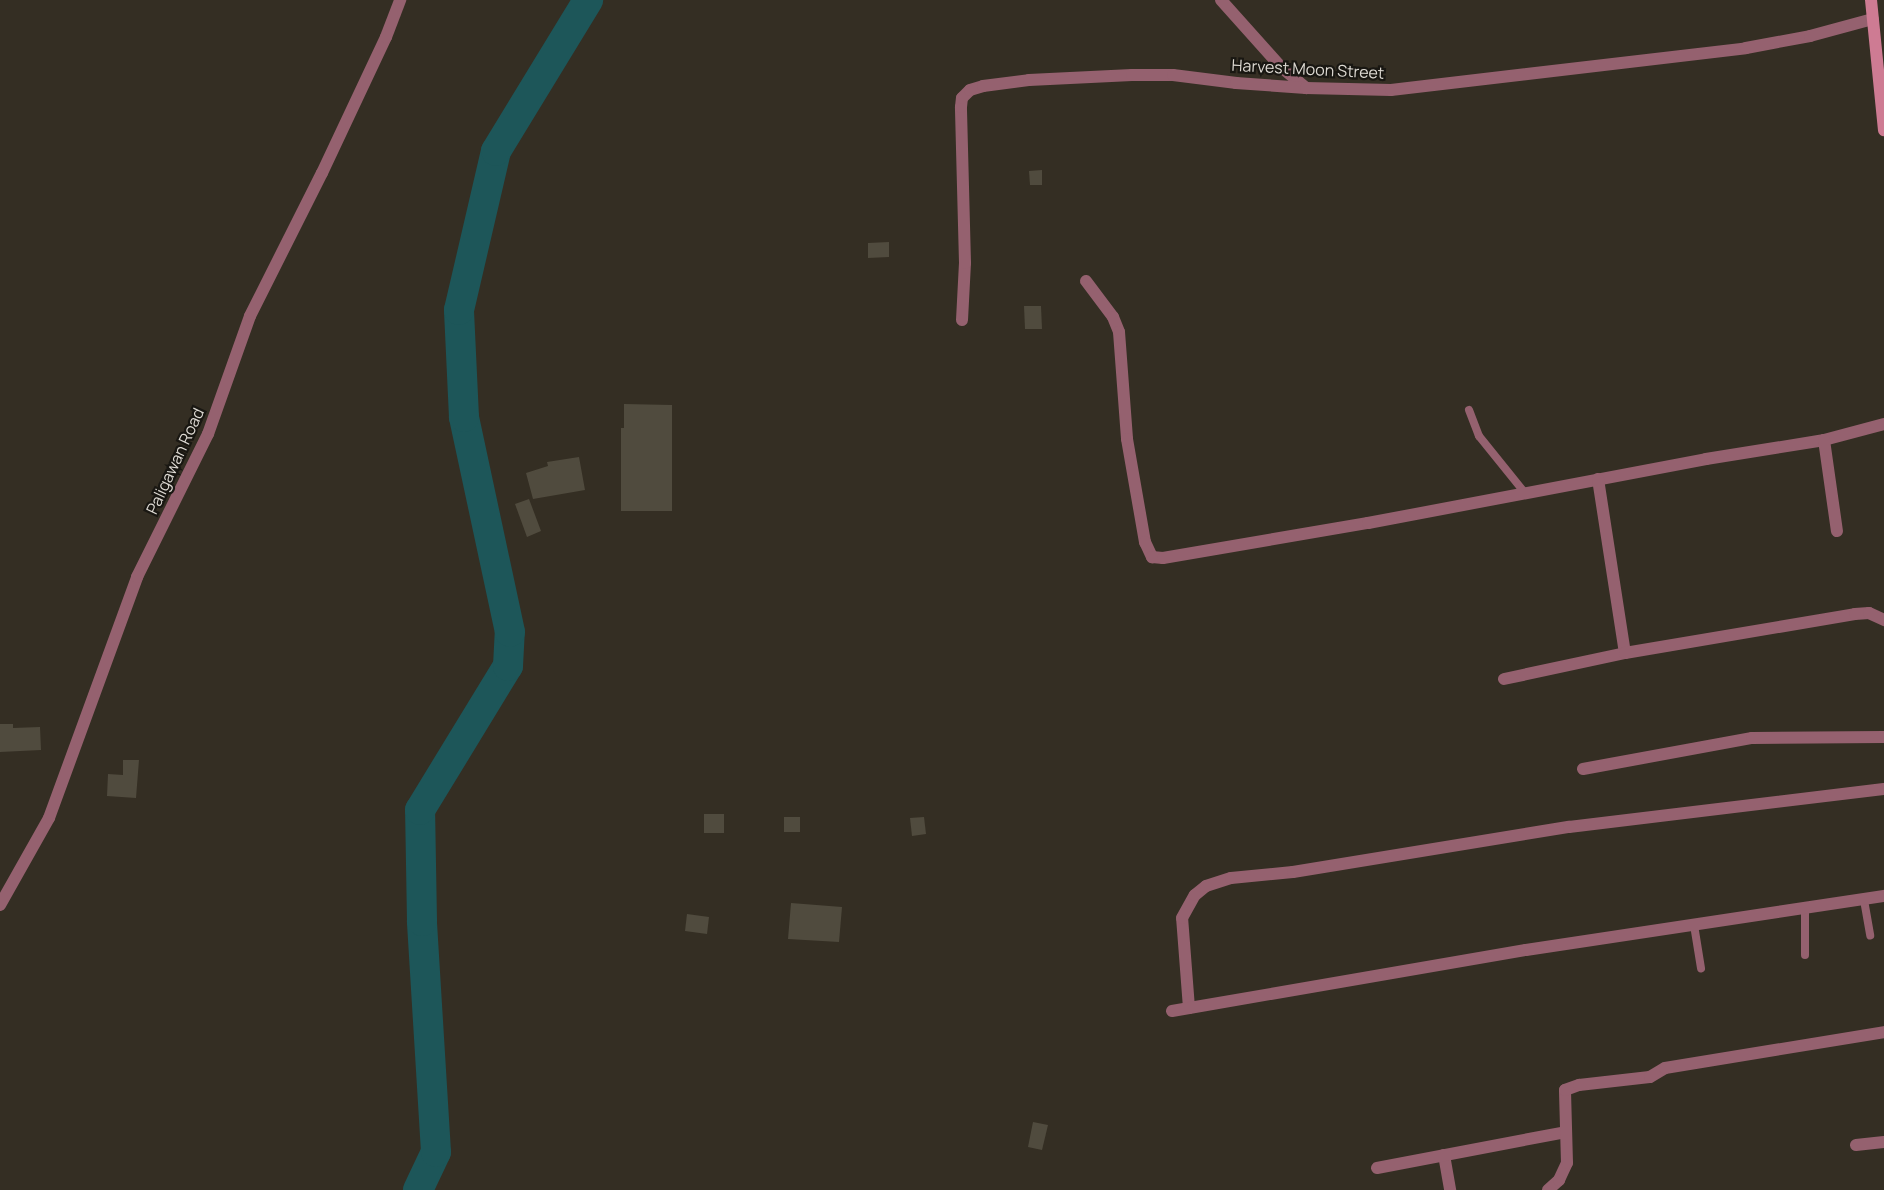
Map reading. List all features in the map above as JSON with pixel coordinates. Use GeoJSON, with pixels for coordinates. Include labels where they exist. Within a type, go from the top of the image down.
{"type":"FeatureCollection","features":[{"type":"Feature","properties":{"kind":"main road"},"geometry":{"type":"LineString","coordinates":[[1871,0],[1884,130]]}},
{"type":"Feature","properties":{"kind":"street","name":"Paligawan Road"},"geometry":{"type":"LineString","coordinates":[[0,905],[49,818],[137,577],[208,434],[250,316],[332,152],[386,37],[400,0]]}},
{"type":"Feature","properties":{"kind":"street"},"geometry":{"type":"LineString","coordinates":[[1221,0],[1281,67],[1306,88]]}},
{"type":"Feature","properties":{"kind":"street","name":"Harvest Moon Street"},"geometry":{"type":"LineString","coordinates":[[962,320],[965,262],[960,124],[962,98],[970,90],[1029,80],[1173,75],[1236,83],[1306,88],[1391,90],[1746,48],[1810,36],[1873,19]]}},
{"type":"Feature","properties":{"kind":"street"},"geometry":{"type":"LineString","coordinates":[[1086,280],[1113,317],[1119,332],[1129,456],[1145,542],[1152,557],[1163,558],[1824,440],[1884,424]]}},
{"type":"Feature","properties":{"kind":"street"},"geometry":{"type":"LineString","coordinates":[[1824,440],[1837,531]]}},
{"type":"Feature","properties":{"kind":"street"},"geometry":{"type":"LineString","coordinates":[[1598,479],[1625,653]]}},
{"type":"Feature","properties":{"kind":"street"},"geometry":{"type":"LineString","coordinates":[[1504,679],[1625,653],[1855,614],[1869,613],[1884,620]]}},
{"type":"Feature","properties":{"kind":"street"},"geometry":{"type":"LineString","coordinates":[[1583,769],[1752,738],[1884,737]]}},
{"type":"Feature","properties":{"kind":"street"},"geometry":{"type":"LineString","coordinates":[[1189,1008],[1182,918],[1195,895],[1206,886],[1231,878],[1304,871],[1569,827],[1884,789]]}},
{"type":"Feature","properties":{"kind":"street"},"geometry":{"type":"LineString","coordinates":[[1172,1011],[1526,950],[1884,896]]}},
{"type":"Feature","properties":{"kind":"street"},"geometry":{"type":"LineString","coordinates":[[1548,1190],[1559,1180],[1567,1163],[1565,1090],[1579,1085],[1650,1077],[1665,1068],[1884,1032]]}},
{"type":"Feature","properties":{"kind":"street"},"geometry":{"type":"LineString","coordinates":[[1377,1168],[1566,1132]]}},
{"type":"Feature","properties":{"kind":"street"},"geometry":{"type":"LineString","coordinates":[[1856,1145],[1884,1142]]}},
{"type":"Feature","properties":{"kind":"street"},"geometry":{"type":"LineString","coordinates":[[1444,1155],[1450,1190]]}},
{"type":"Feature","properties":{"kind":"lane"},"geometry":{"type":"LineString","coordinates":[[1469,410],[1479,436],[1525,493]]}},
{"type":"Feature","properties":{"kind":"lane"},"geometry":{"type":"LineString","coordinates":[[1864,900],[1870,935]]}},
{"type":"Feature","properties":{"kind":"lane"},"geometry":{"type":"LineString","coordinates":[[1804,909],[1805,955]]}},
{"type":"Feature","properties":{"kind":"lane"},"geometry":{"type":"LineString","coordinates":[[1694,925],[1701,968]]}},
{"type":"Feature","properties":{"kind":"building"},"geometry":{"type":"Polygon","coordinates":[[[1042,170],[1042,185],[1030,185],[1029,171],[1042,170]]]}},
{"type":"Feature","properties":{"kind":"building"},"geometry":{"type":"Polygon","coordinates":[[[889,242],[889,257],[868,258],[868,243],[889,242]]]}},
{"type":"Feature","properties":{"kind":"building"},"geometry":{"type":"Polygon","coordinates":[[[1024,306],[1041,306],[1042,329],[1025,329],[1024,306]]]}},
{"type":"Feature","properties":{"kind":"building"},"geometry":{"type":"Polygon","coordinates":[[[624,404],[672,405],[672,511],[621,511],[621,428],[624,428],[624,404]]]}},
{"type":"Feature","properties":{"kind":"building"},"geometry":{"type":"Polygon","coordinates":[[[579,457],[585,490],[533,499],[526,473],[548,466],[547,462],[579,457]]]}},
{"type":"Feature","properties":{"kind":"building"},"geometry":{"type":"Polygon","coordinates":[[[529,499],[541,531],[527,537],[515,504],[529,499]]]}},
{"type":"Feature","properties":{"kind":"building"},"geometry":{"type":"Polygon","coordinates":[[[0,724],[13,724],[13,728],[40,727],[41,750],[0,752],[0,724]]]}},
{"type":"Feature","properties":{"kind":"building"},"geometry":{"type":"Polygon","coordinates":[[[123,760],[139,760],[136,798],[107,796],[108,774],[123,775],[123,760]]]}},
{"type":"Feature","properties":{"kind":"building"},"geometry":{"type":"Polygon","coordinates":[[[704,814],[724,814],[724,833],[704,833],[704,814]]]}},
{"type":"Feature","properties":{"kind":"building"},"geometry":{"type":"Polygon","coordinates":[[[784,817],[800,817],[800,832],[784,832],[784,817]]]}},
{"type":"Feature","properties":{"kind":"building"},"geometry":{"type":"Polygon","coordinates":[[[924,817],[926,834],[912,836],[910,818],[924,817]]]}},
{"type":"Feature","properties":{"kind":"building"},"geometry":{"type":"Polygon","coordinates":[[[791,903],[842,907],[839,942],[788,939],[791,903]]]}},
{"type":"Feature","properties":{"kind":"building"},"geometry":{"type":"Polygon","coordinates":[[[687,914],[709,917],[707,934],[685,931],[687,914]]]}},
{"type":"Feature","properties":{"kind":"building"},"geometry":{"type":"Polygon","coordinates":[[[1033,1122],[1048,1125],[1042,1150],[1028,1147],[1033,1122]]]}},
{"type":"Feature","properties":{"kind":"waterway"},"geometry":{"type":"LineString","coordinates":[[418,1190],[436,1152],[422,921],[420,810],[508,666],[510,632],[464,417],[459,310],[496,151],[588,0]]}}]}
